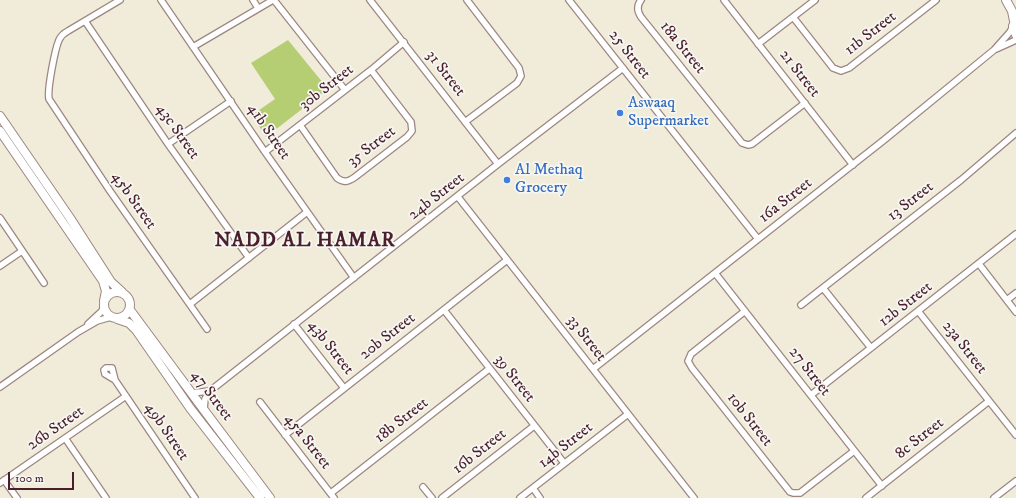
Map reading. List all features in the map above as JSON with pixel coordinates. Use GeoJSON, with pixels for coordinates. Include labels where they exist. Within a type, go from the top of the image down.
{"type":"FeatureCollection","features":[{"type":"Feature","properties":{"kind":"street","name":"45b Street"},"geometry":{"type":"LineString","coordinates":[[120,0],[64,33],[59,40],[48,94],[51,104],[207,329]]}},
{"type":"Feature","properties":{"kind":"street","name":"41b Street"},"geometry":{"type":"LineString","coordinates":[[161,0],[265,152],[354,278]]}},
{"type":"Feature","properties":{"kind":"street"},"geometry":{"type":"LineString","coordinates":[[253,0],[258,8]]}},
{"type":"Feature","properties":{"kind":"street"},"geometry":{"type":"LineString","coordinates":[[193,46],[274,0],[345,90]]}},
{"type":"Feature","properties":{"kind":"street","name":"31 Street"},"geometry":{"type":"LineString","coordinates":[[370,0],[498,164]]}},
{"type":"Feature","properties":{"kind":"street"},"geometry":{"type":"LineString","coordinates":[[465,122],[517,84],[521,76],[519,68],[467,0]]}},
{"type":"Feature","properties":{"kind":"street","name":"25 Street"},"geometry":{"type":"LineString","coordinates":[[569,0],[758,239]]}},
{"type":"Feature","properties":{"kind":"street","name":"18a Street"},"geometry":{"type":"LineString","coordinates":[[642,0],[638,7],[641,17],[742,143],[748,145],[752,144],[805,103]]}},
{"type":"Feature","properties":{"kind":"street","name":"21 Street"},"geometry":{"type":"LineString","coordinates":[[724,0],[853,165]]}},
{"type":"Feature","properties":{"kind":"street"},"geometry":{"type":"LineString","coordinates":[[758,44],[814,0]]}},
{"type":"Feature","properties":{"kind":"street","name":"11b Street"},"geometry":{"type":"LineString","coordinates":[[793,17],[834,68],[841,71],[849,68],[936,0]]}},
{"type":"Feature","properties":{"kind":"street"},"geometry":{"type":"LineString","coordinates":[[1006,0],[1012,11],[1016,35]]}},
{"type":"Feature","properties":{"kind":"street","name":"43c Street"},"geometry":{"type":"LineString","coordinates":[[85,21],[168,144],[249,258]]}},
{"type":"Feature","properties":{"kind":"street","name":"16a Street"},"geometry":{"type":"LineString","coordinates":[[593,369],[853,165],[994,50],[1010,32],[1014,22]]}},
{"type":"Feature","properties":{"kind":"street","name":"16a Street"},"geometry":{"type":"LineString","coordinates":[[994,50],[1016,40]]}},
{"type":"Feature","properties":{"kind":"street","name":"30b Street"},"geometry":{"type":"LineString","coordinates":[[265,152],[371,70],[404,42]]}},
{"type":"Feature","properties":{"kind":"street","name":"24b Street"},"geometry":{"type":"LineString","coordinates":[[210,391],[622,68]]}},
{"type":"Feature","properties":{"kind":"street","name":"35 Street"},"geometry":{"type":"LineString","coordinates":[[300,125],[337,178],[346,182],[355,177],[404,139],[412,131],[411,122],[371,70]]}},
{"type":"Feature","properties":{"kind":"street"},"geometry":{"type":"LineString","coordinates":[[168,144],[231,101]]}},
{"type":"Feature","properties":{"kind":"street"},"geometry":{"type":"LineString","coordinates":[[0,116],[70,218],[111,282],[130,300],[130,310],[126,315],[102,319],[78,332]]}},
{"type":"Feature","properties":{"kind":"street"},"geometry":{"type":"LineString","coordinates":[[0,131],[103,281],[106,291],[102,310],[97,316],[78,332],[0,387]]}},
{"type":"Feature","properties":{"kind":"street","name":"13 Street"},"geometry":{"type":"LineString","coordinates":[[801,306],[1015,136]]}},
{"type":"Feature","properties":{"kind":"street","name":"33 Street"},"geometry":{"type":"LineString","coordinates":[[458,197],[694,498]]}},
{"type":"Feature","properties":{"kind":"street"},"geometry":{"type":"LineString","coordinates":[[190,304],[307,212]]}},
{"type":"Feature","properties":{"kind":"street"},"geometry":{"type":"LineString","coordinates":[[0,218],[44,282]]}},
{"type":"Feature","properties":{"kind":"street","name":"12b Street"},"geometry":{"type":"LineString","coordinates":[[810,395],[1016,234]]}},
{"type":"Feature","properties":{"kind":"street"},"geometry":{"type":"LineString","coordinates":[[0,266],[22,251]]}},
{"type":"Feature","properties":{"kind":"street","name":"20b Street"},"geometry":{"type":"LineString","coordinates":[[285,434],[507,260]]}},
{"type":"Feature","properties":{"kind":"street"},"geometry":{"type":"LineString","coordinates":[[978,264],[1016,312]]}},
{"type":"Feature","properties":{"kind":"street","name":"27 Street"},"geometry":{"type":"LineString","coordinates":[[715,273],[882,486]]}},
{"type":"Feature","properties":{"kind":"street"},"geometry":{"type":"LineString","coordinates":[[823,288],[871,348]]}},
{"type":"Feature","properties":{"kind":"street"},"geometry":{"type":"LineString","coordinates":[[114,318],[105,310],[104,303],[109,294],[113,292],[122,292]]}},
{"type":"Feature","properties":{"kind":"street"},"geometry":{"type":"LineString","coordinates":[[1007,300],[1016,293]]}},
{"type":"Feature","properties":{"kind":"street","name":"47 Street"},"geometry":{"type":"LineString","coordinates":[[130,310],[270,498]]}},
{"type":"Feature","properties":{"kind":"street","name":"39 Street"},"geometry":{"type":"LineString","coordinates":[[444,310],[564,463]]}},
{"type":"Feature","properties":{"kind":"street","name":"10b Street"},"geometry":{"type":"LineString","coordinates":[[745,311],[690,354],[688,361],[692,368],[790,492],[800,493],[854,451]]}},
{"type":"Feature","properties":{"kind":"street","name":"23a Street"},"geometry":{"type":"LineString","coordinates":[[918,311],[1016,435]]}},
{"type":"Feature","properties":{"kind":"street","name":"47 Street"},"geometry":{"type":"LineString","coordinates":[[114,318],[129,323],[136,330],[190,408],[260,498]]}},
{"type":"Feature","properties":{"kind":"street","name":"43b Street"},"geometry":{"type":"LineString","coordinates":[[294,324],[344,388]]}},
{"type":"Feature","properties":{"kind":"street","name":"18b Street"},"geometry":{"type":"LineString","coordinates":[[332,495],[489,368]]}},
{"type":"Feature","properties":{"kind":"street","name":"49b Street"},"geometry":{"type":"LineString","coordinates":[[115,380],[195,498]]}},
{"type":"Feature","properties":{"kind":"street"},"geometry":{"type":"LineString","coordinates":[[191,393],[210,391]]}},
{"type":"Feature","properties":{"kind":"street"},"geometry":{"type":"LineString","coordinates":[[204,410],[205,399],[210,391]]}},
{"type":"Feature","properties":{"kind":"street","name":"26b Street"},"geometry":{"type":"LineString","coordinates":[[2,481],[126,396]]}},
{"type":"Feature","properties":{"kind":"street","name":"8c Street"},"geometry":{"type":"LineString","coordinates":[[866,498],[989,401]]}},
{"type":"Feature","properties":{"kind":"street","name":"45a Street"},"geometry":{"type":"LineString","coordinates":[[260,402],[332,495]]}},
{"type":"Feature","properties":{"kind":"street","name":"14b Street"},"geometry":{"type":"LineString","coordinates":[[520,498],[628,414]]}},
{"type":"Feature","properties":{"kind":"street","name":"16b Street"},"geometry":{"type":"LineString","coordinates":[[442,498],[534,426]]}},
{"type":"Feature","properties":{"kind":"street"},"geometry":{"type":"LineString","coordinates":[[65,438],[106,498]]}},
{"type":"Feature","properties":{"kind":"street"},"geometry":{"type":"LineString","coordinates":[[2,481],[17,498]]}},
{"type":"Feature","properties":{"kind":"street"},"geometry":{"type":"LineString","coordinates":[[994,498],[1016,481]]}},
{"type":"Feature","properties":{"kind":"street"},"geometry":{"type":"LineString","coordinates":[[423,487],[432,498]]}},
{"type":"Feature","properties":{"kind":"street"},"geometry":{"type":"LineString","coordinates":[[533,488],[540,498]]}},
{"type":"Feature","properties":{"kind":"green space"},"geometry":{"type":"Polygon","coordinates":[[[288,40],[328,89],[266,137],[252,115],[275,99],[251,63],[288,40]]]}},
{"type":"Feature","properties":{"kind":"place","name":"Aswaaq Supermarket"},"geometry":{"type":"Point","coordinates":[620,113]}},
{"type":"Feature","properties":{"kind":"place","name":"Al Methaq Grocery"},"geometry":{"type":"Point","coordinates":[507,180]}},
{"type":"Feature","properties":{"kind":"district","name":"NADD AL HAMAR"},"geometry":{"type":"Point","coordinates":[305,242]}}]}
